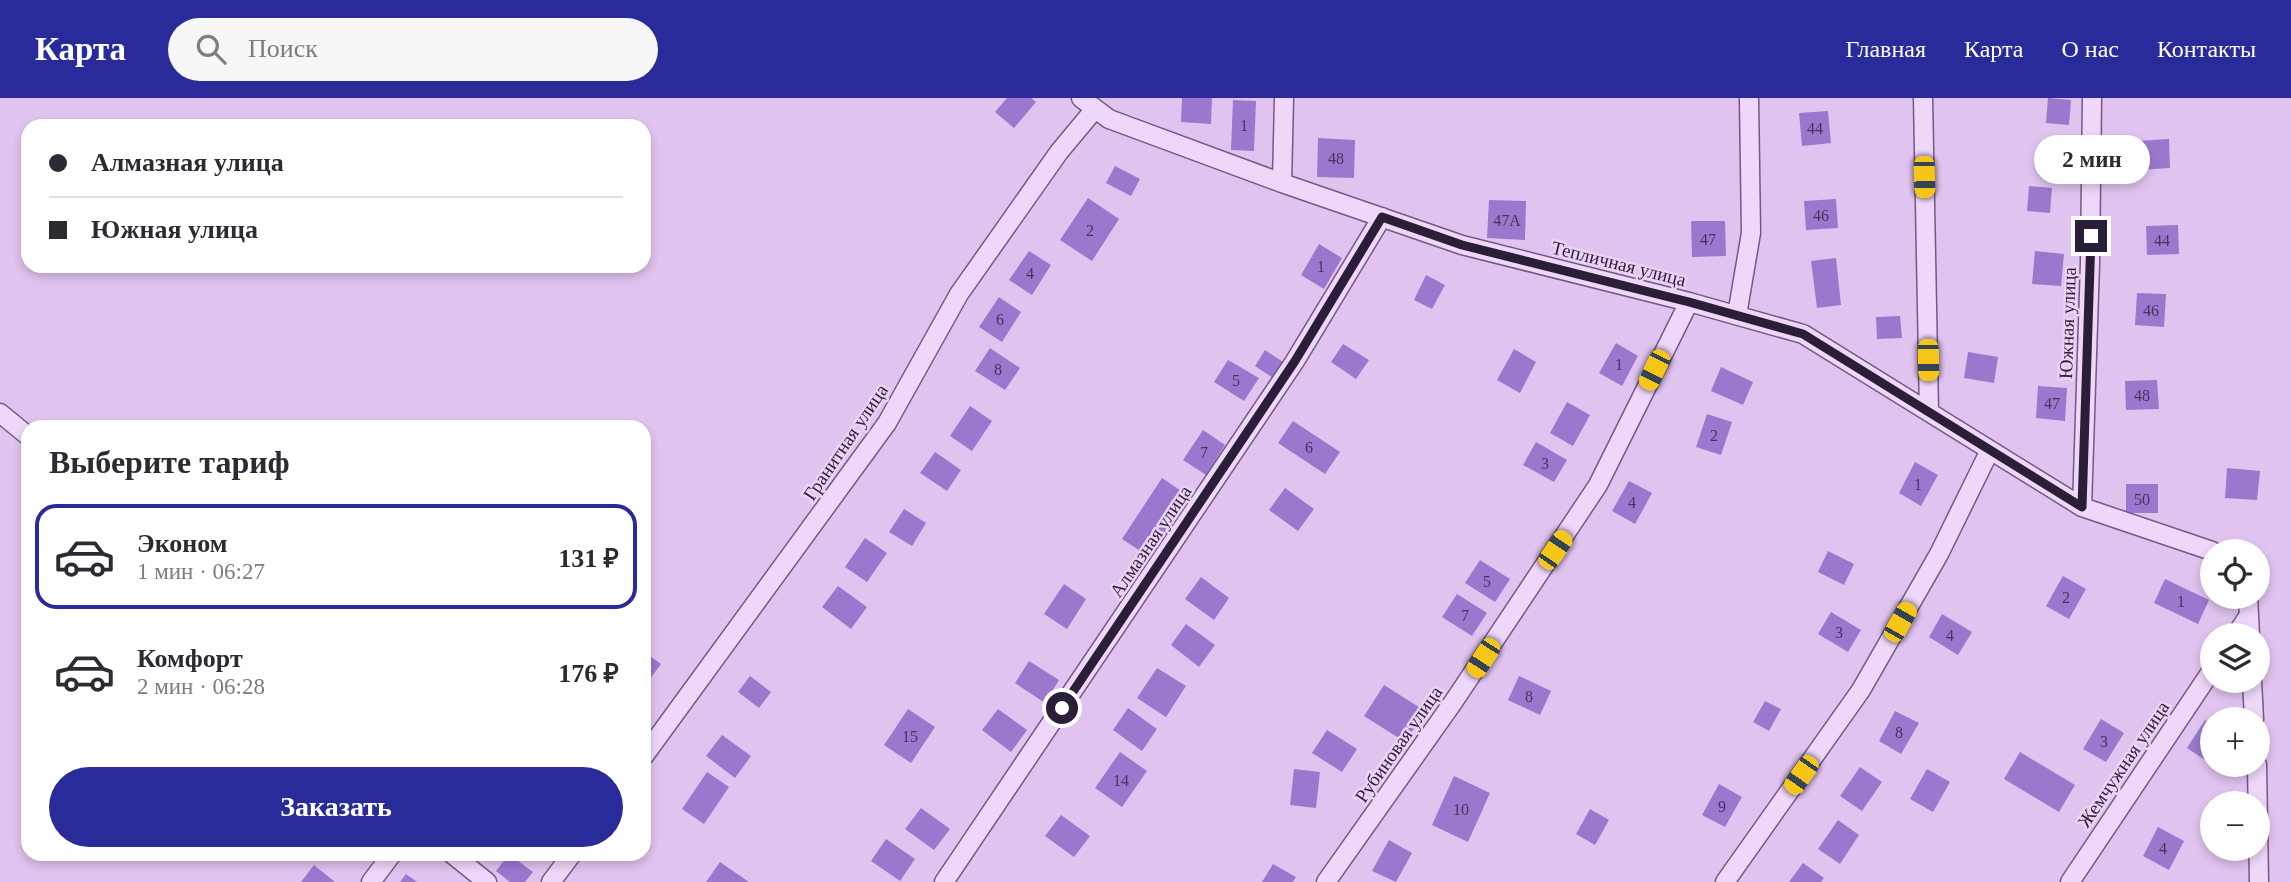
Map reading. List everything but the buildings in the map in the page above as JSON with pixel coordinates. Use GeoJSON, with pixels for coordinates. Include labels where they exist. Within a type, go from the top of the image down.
{"type":"FeatureCollection","features":[{"type":"Feature","properties":{"kind":"street"},"geometry":{"type":"LineString","coordinates":[[1282,183],[1284,98]]}},
{"type":"Feature","properties":{"kind":"street"},"geometry":{"type":"LineString","coordinates":[[1737,316],[1751,233],[1749,98]]}},
{"type":"Feature","properties":{"kind":"street"},"geometry":{"type":"LineString","coordinates":[[1923,98],[1929,412]]}},
{"type":"Feature","properties":{"kind":"street","name":"Южная улица"},"geometry":{"type":"LineString","coordinates":[[2082,507],[2092,98]]}},
{"type":"Feature","properties":{"kind":"street","name":"Тепличная улица"},"geometry":{"type":"LineString","coordinates":[[1087,104],[1108,119],[1462,245],[1689,302],[1803,334],[2082,507],[2200,547]]}},
{"type":"Feature","properties":{"kind":"street","name":"Гранитная улица"},"geometry":{"type":"LineString","coordinates":[[651,746],[887,423],[959,295],[1059,152],[1087,104]]}},
{"type":"Feature","properties":{"kind":"street","name":"Алмазная улица"},"geometry":{"type":"LineString","coordinates":[[944,882],[1295,361],[1382,217]]}},
{"type":"Feature","properties":{"kind":"street","name":"Рубиновая улица"},"geometry":{"type":"LineString","coordinates":[[1326,882],[1454,701],[1598,485],[1689,302]]}},
{"type":"Feature","properties":{"kind":"street"},"geometry":{"type":"LineString","coordinates":[[0,413],[21,430]]}},
{"type":"Feature","properties":{"kind":"street"},"geometry":{"type":"LineString","coordinates":[[1724,882],[1861,690],[1939,554],[1990,450]]}},
{"type":"Feature","properties":{"kind":"street","name":"Жемчужная улица"},"geometry":{"type":"LineString","coordinates":[[2070,882],[2200,688]]}},
{"type":"Feature","properties":{"kind":"street"},"geometry":{"type":"LineString","coordinates":[[2257,777],[2259,882]]}},
{"type":"Feature","properties":{"kind":"street"},"geometry":{"type":"LineString","coordinates":[[371,882],[387,861]]}},
{"type":"Feature","properties":{"kind":"street"},"geometry":{"type":"LineString","coordinates":[[461,861],[487,882]]}},
{"type":"Feature","properties":{"kind":"street"},"geometry":{"type":"LineString","coordinates":[[551,882],[567,861]]}},
{"type":"Feature","properties":{"kind":"route"},"geometry":{"type":"LineString","coordinates":[[1062,708],[1295,361],[1382,217],[1462,245],[1689,302],[1803,334],[2082,507],[2091,236]]}}]}
